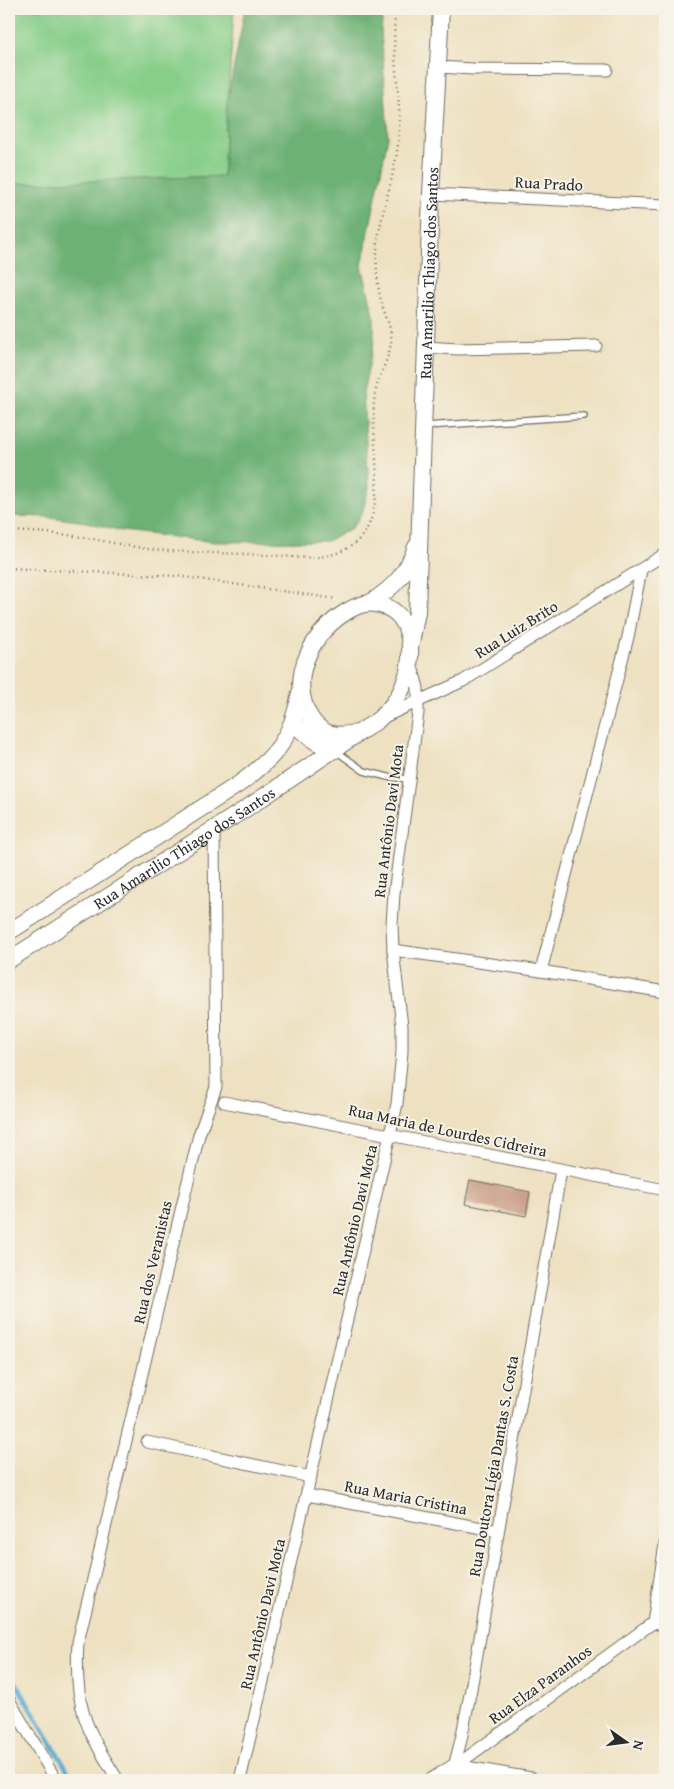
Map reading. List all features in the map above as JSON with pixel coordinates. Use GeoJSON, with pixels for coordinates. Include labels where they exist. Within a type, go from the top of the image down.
{"type":"FeatureCollection","features":[{"type":"Feature","properties":{"kind":"main road","name":"Rua Amarilio Thiago dos Santos"},"geometry":{"type":"LineString","coordinates":[[410,651],[417,612],[431,194],[441,9]]}},
{"type":"Feature","properties":{"kind":"main road","name":"Rua Amarilio Thiago dos Santos"},"geometry":{"type":"LineString","coordinates":[[370,603],[398,582],[412,556],[419,537]]}},
{"type":"Feature","properties":{"kind":"main road"},"geometry":{"type":"LineString","coordinates":[[370,603],[390,608],[398,615],[409,633],[410,651],[402,690],[387,712],[378,720],[358,733],[332,734],[322,730],[313,723],[304,704],[301,688],[303,668],[308,652],[324,629],[335,619],[350,610],[370,603]]}},
{"type":"Feature","properties":{"kind":"main road","name":"Rua Amarilio Thiago dos Santos"},"geometry":{"type":"LineString","coordinates":[[9,932],[239,784],[270,759],[282,745],[293,722],[298,709],[301,688]]}},
{"type":"Feature","properties":{"kind":"main road"},"geometry":{"type":"LineString","coordinates":[[293,722],[309,738],[318,744],[335,750]]}},
{"type":"Feature","properties":{"kind":"main road","name":"Rua Amarilio Thiago dos Santos"},"geometry":{"type":"LineString","coordinates":[[9,960],[214,829],[358,733]]}},
{"type":"Feature","properties":{"kind":"street"},"geometry":{"type":"LineString","coordinates":[[438,67],[607,70]]}},
{"type":"Feature","properties":{"kind":"street","name":"Rua Prado"},"geometry":{"type":"LineString","coordinates":[[431,194],[665,205]]}},
{"type":"Feature","properties":{"kind":"street"},"geometry":{"type":"LineString","coordinates":[[426,347],[458,349],[596,346]]}},
{"type":"Feature","properties":{"kind":"street","name":"Rua Luiz Brito"},"geometry":{"type":"LineString","coordinates":[[378,720],[463,681],[665,554]]}},
{"type":"Feature","properties":{"kind":"street"},"geometry":{"type":"LineString","coordinates":[[541,971],[628,637],[641,570]]}},
{"type":"Feature","properties":{"kind":"street","name":"Rua Antônio Davi Mota"},"geometry":{"type":"LineString","coordinates":[[240,1780],[312,1477],[397,1104],[402,1052],[402,1026],[393,950],[392,924],[418,700],[418,688],[410,651]]}},
{"type":"Feature","properties":{"kind":"street","name":"Rua dos Veranistas"},"geometry":{"type":"LineString","coordinates":[[118,1780],[95,1744],[85,1722],[79,1699],[78,1642],[199,1135],[216,1086],[214,829]]}},
{"type":"Feature","properties":{"kind":"street"},"geometry":{"type":"LineString","coordinates":[[393,950],[541,971],[665,992]]}},
{"type":"Feature","properties":{"kind":"street","name":"Rua Maria de Lourdes Cidreira"},"geometry":{"type":"LineString","coordinates":[[224,1102],[665,1190]]}},
{"type":"Feature","properties":{"kind":"street","name":"Rua Doutora Lígia Dantas S. Costa"},"geometry":{"type":"LineString","coordinates":[[454,1767],[462,1740],[561,1170]]}},
{"type":"Feature","properties":{"kind":"street"},"geometry":{"type":"LineString","coordinates":[[147,1442],[312,1477]]}},
{"type":"Feature","properties":{"kind":"street","name":"Rua Maria Cristina"},"geometry":{"type":"LineString","coordinates":[[307,1495],[498,1531]]}},
{"type":"Feature","properties":{"kind":"street"},"geometry":{"type":"LineString","coordinates":[[665,1544],[653,1623],[665,1626]]}},
{"type":"Feature","properties":{"kind":"street","name":"Rua Elza Paranhos"},"geometry":{"type":"LineString","coordinates":[[433,1780],[454,1767],[665,1614]]}},
{"type":"Feature","properties":{"kind":"street"},"geometry":{"type":"LineString","coordinates":[[9,1700],[56,1780]]}},
{"type":"Feature","properties":{"kind":"street"},"geometry":{"type":"LineString","coordinates":[[454,1767],[531,1780]]}},
{"type":"Feature","properties":{"kind":"lane"},"geometry":{"type":"LineString","coordinates":[[423,426],[584,416]]}},
{"type":"Feature","properties":{"kind":"lane"},"geometry":{"type":"LineString","coordinates":[[335,750],[364,770],[388,777],[409,779]]}},
{"type":"Feature","properties":{"kind":"path"},"geometry":{"type":"LineString","coordinates":[[9,531],[55,533],[158,550],[305,556],[336,554],[357,542],[362,536],[372,514],[378,477],[373,410],[375,393],[391,342],[391,330],[381,301],[376,273],[380,225],[397,155],[399,132],[394,48],[396,9]]}},
{"type":"Feature","properties":{"kind":"path"},"geometry":{"type":"LineString","coordinates":[[9,568],[177,576],[341,600]]}},
{"type":"Feature","properties":{"kind":"green space"},"geometry":{"type":"Polygon","coordinates":[[[9,9],[234,9],[223,176],[9,184],[9,9]]]}},
{"type":"Feature","properties":{"kind":"green space"},"geometry":{"type":"Polygon","coordinates":[[[245,9],[384,9],[381,30],[388,137],[362,266],[374,315],[374,342],[363,393],[369,487],[362,514],[352,528],[327,541],[215,542],[122,531],[86,522],[49,517],[9,516],[9,184],[223,176],[227,103],[245,9]]]}},
{"type":"Feature","properties":{"kind":"building"},"geometry":{"type":"Polygon","coordinates":[[[470,1180],[530,1192],[526,1216],[465,1204],[470,1180]]]}},
{"type":"Feature","properties":{"kind":"waterway"},"geometry":{"type":"LineString","coordinates":[[9,1671],[73,1780]]}}]}
